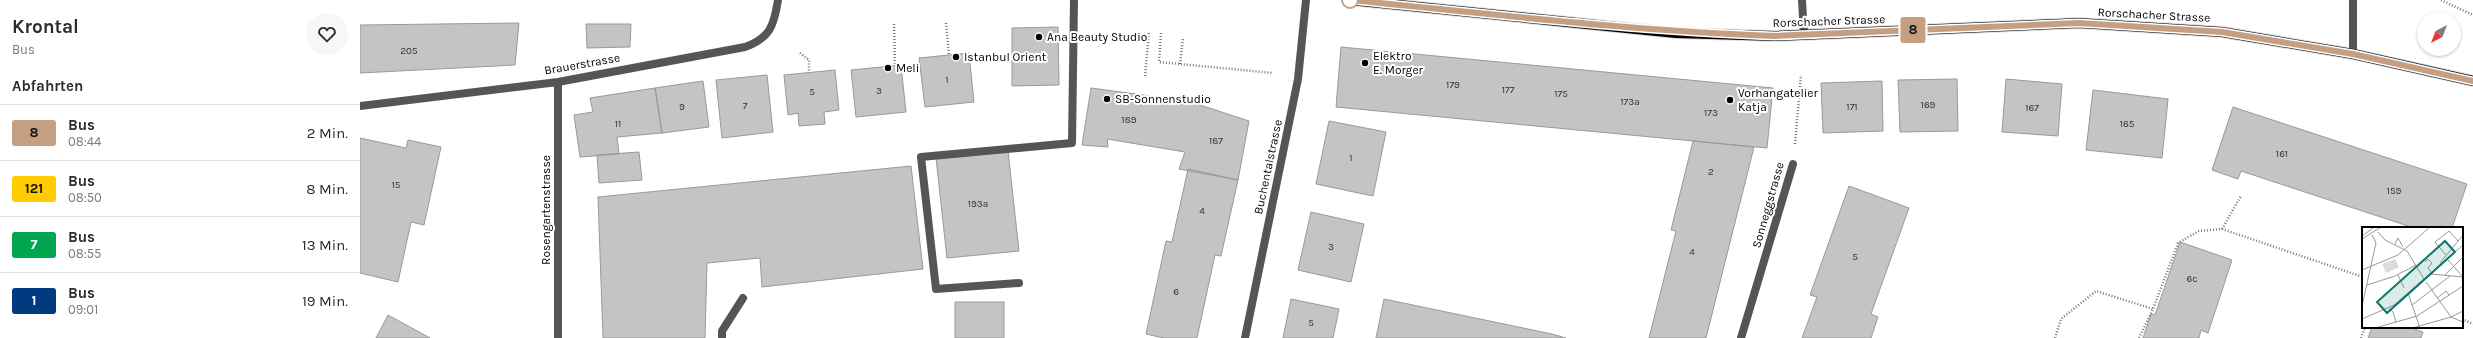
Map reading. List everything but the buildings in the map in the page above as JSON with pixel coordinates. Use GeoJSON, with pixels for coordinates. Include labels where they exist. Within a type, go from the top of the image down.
{"type":"FeatureCollection","features":[{"type":"Feature","properties":{"kind":"main road","name":"Rorschacher Strasse"},"geometry":{"type":"LineString","coordinates":[[1350,0],[1676,33],[1775,36],[2079,23],[2222,32],[2353,54],[2473,81]]}},
{"type":"Feature","properties":{"kind":"street","name":"Brauerstrasse"},"geometry":{"type":"LineString","coordinates":[[360,106],[558,82],[745,47],[762,41],[775,17],[778,0]]}},
{"type":"Feature","properties":{"kind":"street"},"geometry":{"type":"LineString","coordinates":[[1019,283],[936,289],[922,157],[1072,143],[1074,0]]}},
{"type":"Feature","properties":{"kind":"street","name":"Buchentalstrasse"},"geometry":{"type":"LineString","coordinates":[[1245,338],[1298,79],[1306,0]]}},
{"type":"Feature","properties":{"kind":"street"},"geometry":{"type":"LineString","coordinates":[[1802,0],[1804,35]]}},
{"type":"Feature","properties":{"kind":"street"},"geometry":{"type":"LineString","coordinates":[[2353,0],[2353,54]]}},
{"type":"Feature","properties":{"kind":"street","name":"Rosengartenstrasse"},"geometry":{"type":"LineString","coordinates":[[558,82],[558,338]]}},
{"type":"Feature","properties":{"kind":"street","name":"Sonneggstrasse"},"geometry":{"type":"LineString","coordinates":[[1741,338],[1793,164]]}},
{"type":"Feature","properties":{"kind":"street"},"geometry":{"type":"LineString","coordinates":[[722,338],[722,331],[743,298]]}},
{"type":"Feature","properties":{"kind":"path"},"geometry":{"type":"LineString","coordinates":[[2440,0],[2473,15]]}},
{"type":"Feature","properties":{"kind":"path"},"geometry":{"type":"LineString","coordinates":[[946,23],[949,55]]}},
{"type":"Feature","properties":{"kind":"path"},"geometry":{"type":"LineString","coordinates":[[894,24],[895,65]]}},
{"type":"Feature","properties":{"kind":"path"},"geometry":{"type":"LineString","coordinates":[[1145,76],[1149,32]]}},
{"type":"Feature","properties":{"kind":"path"},"geometry":{"type":"LineString","coordinates":[[1161,33],[1159,62],[1273,73]]}},
{"type":"Feature","properties":{"kind":"path"},"geometry":{"type":"LineString","coordinates":[[1180,64],[1183,38]]}},
{"type":"Feature","properties":{"kind":"path"},"geometry":{"type":"LineString","coordinates":[[800,53],[809,60],[809,72]]}},
{"type":"Feature","properties":{"kind":"path","name":"Sonneggstrasse"},"geometry":{"type":"LineString","coordinates":[[1793,164],[1801,75]]}},
{"type":"Feature","properties":{"kind":"path"},"geometry":{"type":"LineString","coordinates":[[2222,229],[2241,196]]}},
{"type":"Feature","properties":{"kind":"path"},"geometry":{"type":"LineString","coordinates":[[2139,338],[2153,309],[2178,243],[2199,231],[2222,229],[2362,276]]}},
{"type":"Feature","properties":{"kind":"path"},"geometry":{"type":"LineString","coordinates":[[2054,338],[2061,319],[2096,291],[2153,309]]}},
{"type":"Feature","properties":{"kind":"path"},"geometry":{"type":"LineString","coordinates":[[2463,319],[2473,324]]}},
{"type":"Feature","properties":{"kind":"path"},"geometry":{"type":"LineString","coordinates":[[2361,338],[2364,328]]}},
{"type":"Feature","properties":{"kind":"bus line","name":"8"},"geometry":{"type":"LineString","coordinates":[[1350,0],[1676,33],[1747,36],[1804,35],[2079,23],[2222,32],[2353,54],[2421,68],[2473,81]]}},
{"type":"Feature","properties":{"kind":"place","name":"Ana Beauty Studio"},"geometry":{"type":"Point","coordinates":[1039,37]}},
{"type":"Feature","properties":{"kind":"place","name":"Istanbul Orient"},"geometry":{"type":"Point","coordinates":[956,57]}},
{"type":"Feature","properties":{"kind":"place","name":"Elektro E. Morger"},"geometry":{"type":"Point","coordinates":[1365,63]}},
{"type":"Feature","properties":{"kind":"place","name":"Meli"},"geometry":{"type":"Point","coordinates":[888,68]}},
{"type":"Feature","properties":{"kind":"place","name":"SB-Sonnenstudio"},"geometry":{"type":"Point","coordinates":[1107,99]}},
{"type":"Feature","properties":{"kind":"place","name":"Vorhangatelier Katja"},"geometry":{"type":"Point","coordinates":[1730,100]}}]}
